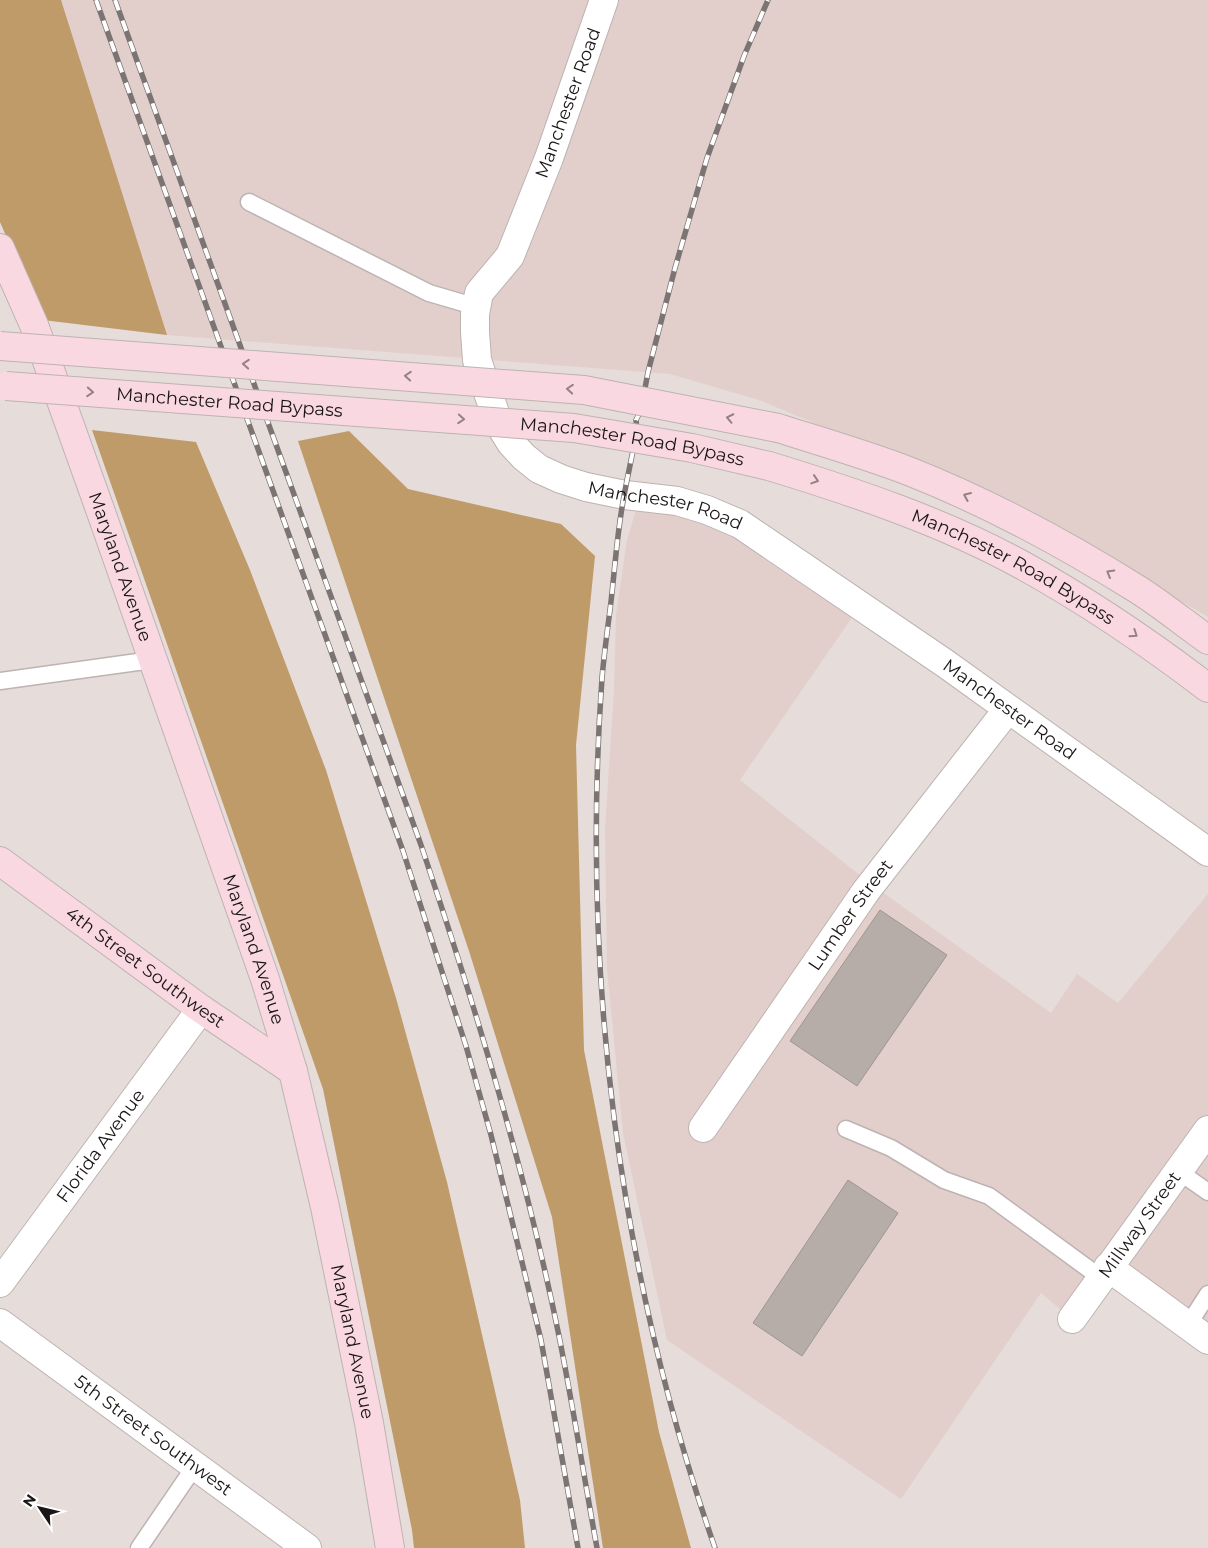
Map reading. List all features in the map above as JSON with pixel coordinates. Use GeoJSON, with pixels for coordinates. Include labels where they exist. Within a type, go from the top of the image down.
{"type":"FeatureCollection","features":[{"type":"Feature","properties":{"kind":"main road","name":"Maryland Avenue"},"geometry":{"type":"LineString","coordinates":[[0,248],[34,325],[102,515],[264,979],[293,1071],[325,1207],[369,1423],[390,1548]]}},
{"type":"Feature","properties":{"kind":"main road"},"geometry":{"type":"LineString","coordinates":[[0,346],[584,390],[778,428],[902,469],[975,500],[1038,531],[1138,589],[1208,640]]}},
{"type":"Feature","properties":{"kind":"main road","name":"Manchester Road Bypass"},"geometry":{"type":"LineString","coordinates":[[3,385],[574,428],[692,448],[769,466],[864,496],[980,544],[1022,565],[1127,629],[1208,688]]}},
{"type":"Feature","properties":{"kind":"main road","name":"4th Street Southwest"},"geometry":{"type":"LineString","coordinates":[[0,861],[201,1009],[293,1071]]}},
{"type":"Feature","properties":{"kind":"street","name":"Manchester Road"},"geometry":{"type":"LineString","coordinates":[[604,0],[549,158],[510,256],[479,293],[475,332],[477,360],[498,422],[511,443],[540,469],[561,479],[586,487],[625,495],[677,501],[708,510],[740,524],[946,664],[1208,852]]}},
{"type":"Feature","properties":{"kind":"street","name":"Lumber Street"},"geometry":{"type":"LineString","coordinates":[[703,1128],[866,891],[1008,709]]}},
{"type":"Feature","properties":{"kind":"street","name":"Florida Avenue"},"geometry":{"type":"LineString","coordinates":[[0,1283],[201,1009]]}},
{"type":"Feature","properties":{"kind":"street","name":"Millway Street"},"geometry":{"type":"LineString","coordinates":[[1072,1319],[1208,1130]]}},
{"type":"Feature","properties":{"kind":"street"},"geometry":{"type":"LineString","coordinates":[[1105,1272],[1198,1332]]}},
{"type":"Feature","properties":{"kind":"street","name":"5th Street Southwest"},"geometry":{"type":"LineString","coordinates":[[0,1323],[307,1548]]}},
{"type":"Feature","properties":{"kind":"lane"},"geometry":{"type":"LineString","coordinates":[[249,202],[429,293],[477,307]]}},
{"type":"Feature","properties":{"kind":"lane"},"geometry":{"type":"LineString","coordinates":[[0,681],[152,660]]}},
{"type":"Feature","properties":{"kind":"lane"},"geometry":{"type":"LineString","coordinates":[[846,1129],[891,1148],[944,1180],[989,1196],[1105,1272]]}},
{"type":"Feature","properties":{"kind":"lane"},"geometry":{"type":"LineString","coordinates":[[1178,1171],[1208,1192]]}},
{"type":"Feature","properties":{"kind":"lane"},"geometry":{"type":"LineString","coordinates":[[1198,1332],[1208,1294]]}},
{"type":"Feature","properties":{"kind":"lane"},"geometry":{"type":"LineString","coordinates":[[139,1548],[195,1466]]}},
{"type":"Feature","properties":{"kind":"shaded area"},"geometry":{"type":"Polygon","coordinates":[[[0,0],[1208,0],[1208,617],[1037,516],[759,400],[670,374],[167,335],[43,320],[0,222],[0,0]]]}},
{"type":"Feature","properties":{"kind":"shaded area"},"geometry":{"type":"Polygon","coordinates":[[[0,0],[61,0],[167,335],[43,320],[0,222],[0,0]]]}},
{"type":"Feature","properties":{"kind":"shaded area"},"geometry":{"type":"Polygon","coordinates":[[[92,430],[196,442],[250,570],[326,770],[396,998],[447,1182],[520,1500],[525,1548],[414,1548],[412,1530],[323,1089],[92,430]]]}},
{"type":"Feature","properties":{"kind":"shaded area"},"geometry":{"type":"Polygon","coordinates":[[[349,431],[408,489],[561,524],[595,556],[576,745],[584,1050],[659,1432],[691,1548],[603,1548],[552,1217],[469,951],[298,441],[349,431]]]}},
{"type":"Feature","properties":{"kind":"shaded area"},"geometry":{"type":"Polygon","coordinates":[[[640,497],[677,501],[860,606],[740,780],[871,884],[1051,1013],[1077,974],[1118,1003],[1208,894],[1208,1340],[1109,1267],[1072,1319],[1041,1293],[901,1499],[667,1340],[623,1133],[607,969],[605,829],[614,690],[616,615],[627,540],[640,497]]]}},
{"type":"Feature","properties":{"kind":"building"},"geometry":{"type":"Polygon","coordinates":[[[880,910],[947,955],[857,1086],[790,1041],[880,910]]]}},
{"type":"Feature","properties":{"kind":"building"},"geometry":{"type":"Polygon","coordinates":[[[848,1180],[898,1213],[802,1356],[753,1323],[848,1180]]]}},
{"type":"Feature","properties":{"kind":"railway"},"geometry":{"type":"LineString","coordinates":[[96,0],[403,851],[466,1046],[491,1135],[541,1340],[578,1548]]}},
{"type":"Feature","properties":{"kind":"railway"},"geometry":{"type":"LineString","coordinates":[[115,0],[421,845],[461,966],[498,1088],[546,1274],[564,1362],[597,1548]]}},
{"type":"Feature","properties":{"kind":"railway"},"geometry":{"type":"LineString","coordinates":[[715,1548],[681,1443],[653,1336],[631,1228],[614,1119],[603,1009],[597,899],[597,788],[602,678],[619,526],[637,430],[636,420],[641,410],[648,372],[675,268],[707,158],[744,56],[768,0]]}}]}
